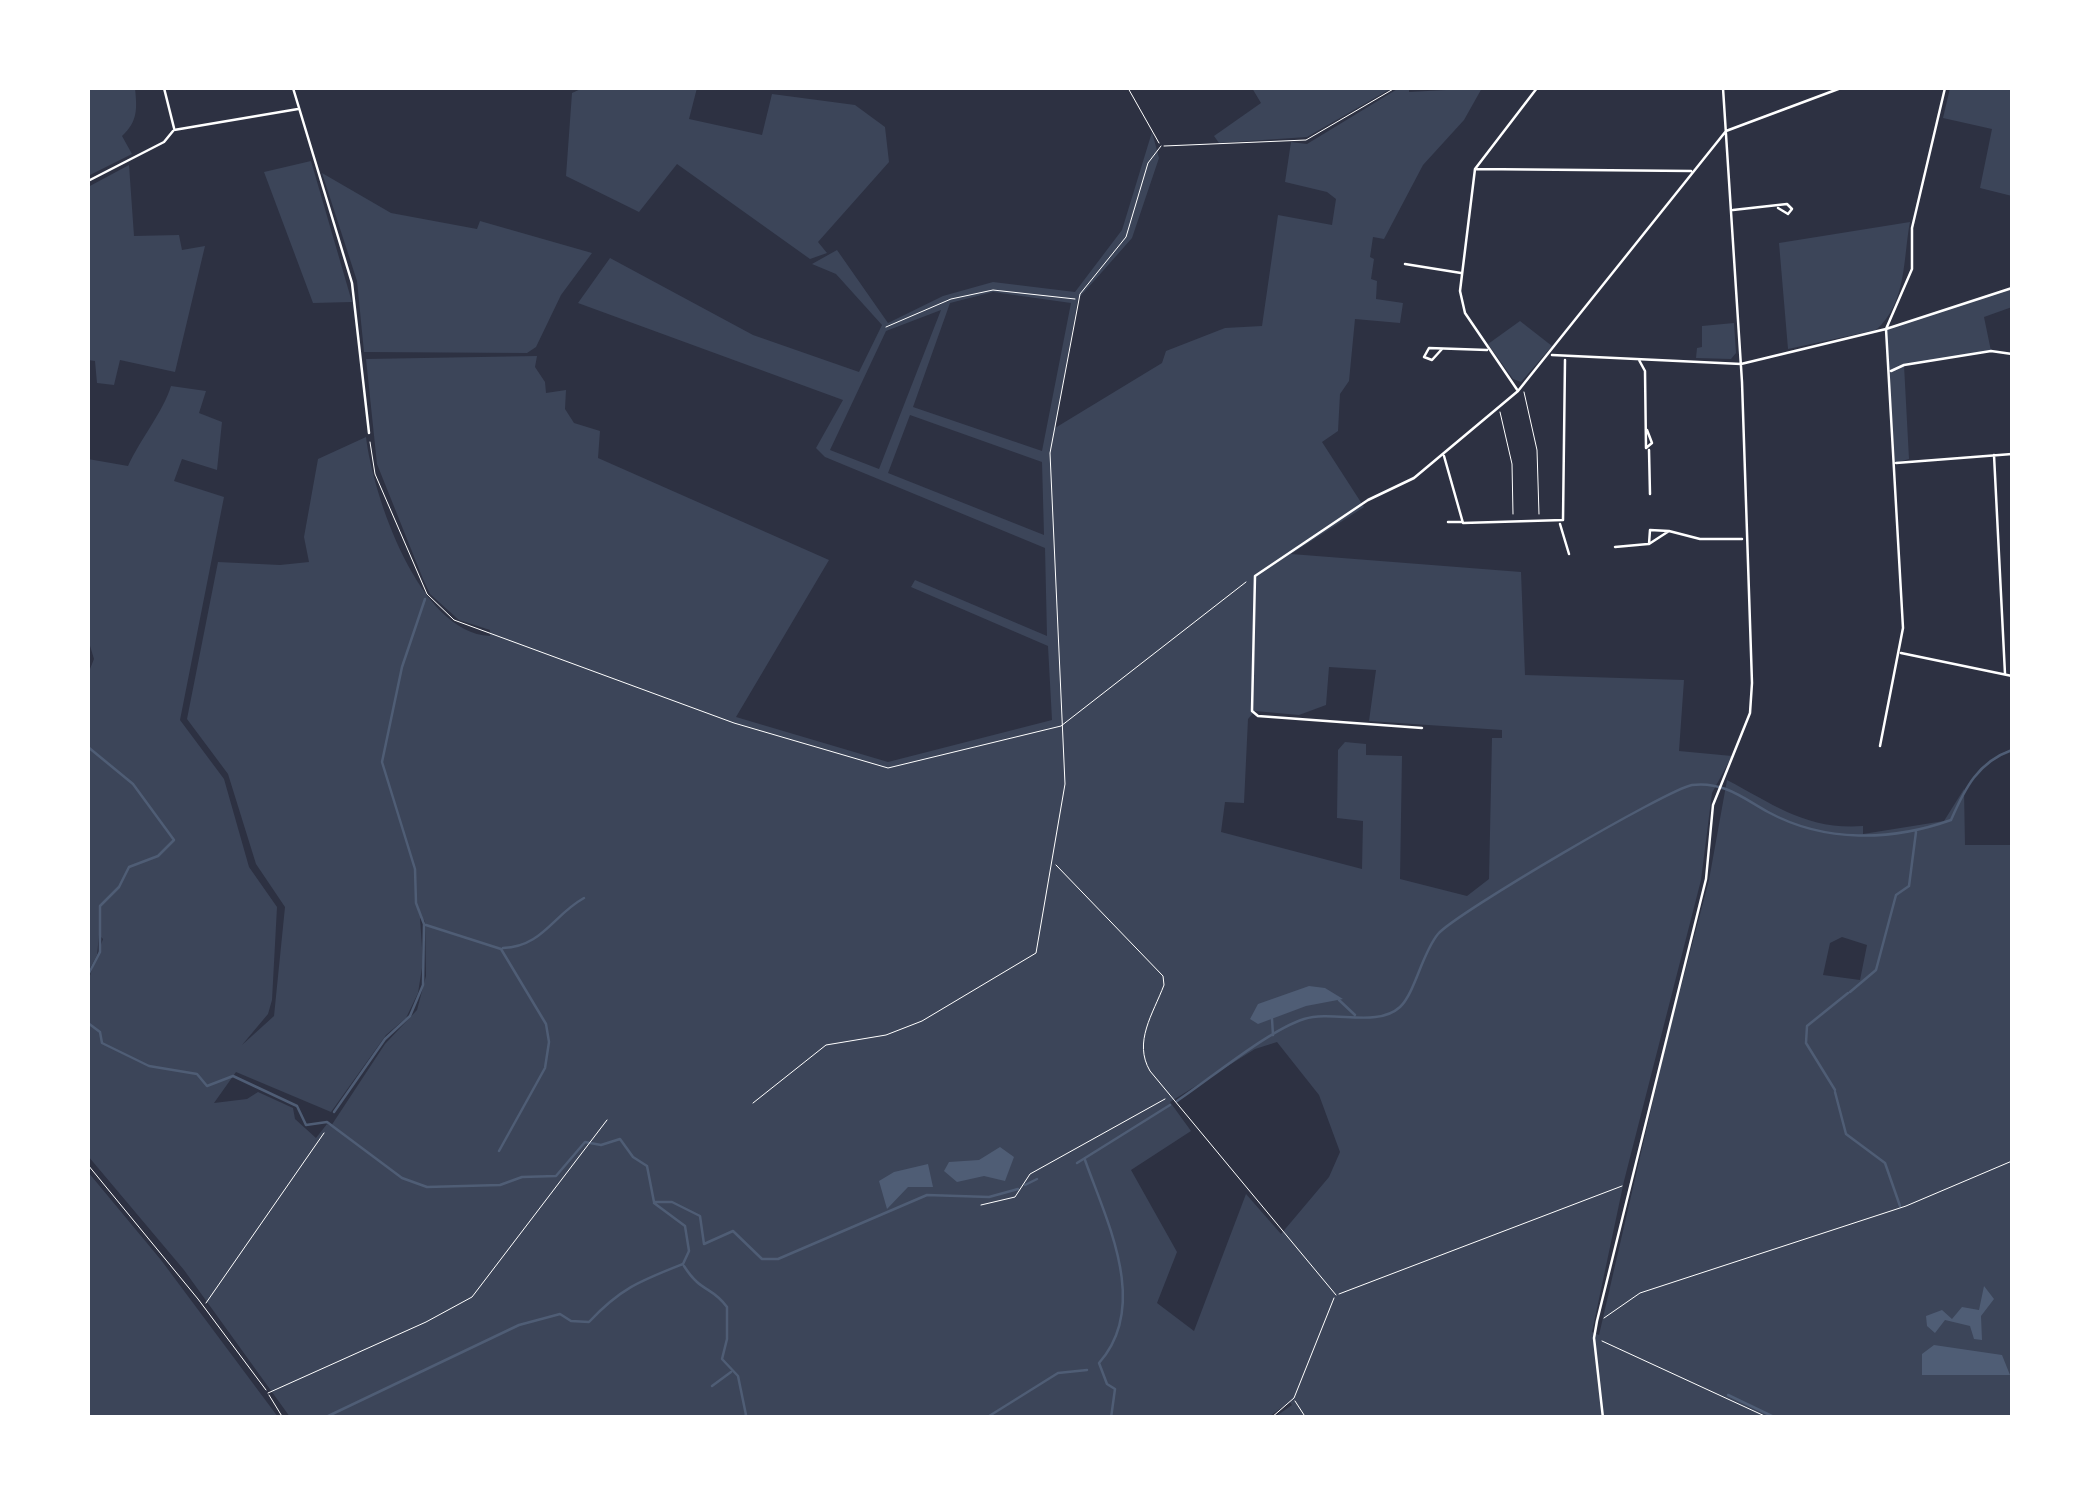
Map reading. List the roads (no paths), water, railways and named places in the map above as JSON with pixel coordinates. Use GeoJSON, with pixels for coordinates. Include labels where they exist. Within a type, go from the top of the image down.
{"type":"FeatureCollection","features":[{"type":"Feature","properties":{"kind":"street"},"geometry":{"type":"LineString","coordinates":[[164,88],[174,130]]}},
{"type":"Feature","properties":{"kind":"street"},"geometry":{"type":"LineString","coordinates":[[293,88],[352,283],[369,433]]}},
{"type":"Feature","properties":{"kind":"street"},"geometry":{"type":"LineString","coordinates":[[1518,391],[1488,350],[1462,304],[1462,273],[1475,169],[1537,88]]}},
{"type":"Feature","properties":{"kind":"street"},"geometry":{"type":"LineString","coordinates":[[1603,1418],[1594,1338],[1597,1321],[1627,1184],[1706,879],[1716,791],[1750,713],[1741,364],[1723,88]]}},
{"type":"Feature","properties":{"kind":"street"},"geometry":{"type":"LineString","coordinates":[[1422,728],[1258,716],[1252,711],[1255,576],[1368,500],[1414,478],[1518,391],[1726,131],[1841,88]]}},
{"type":"Feature","properties":{"kind":"street"},"geometry":{"type":"LineString","coordinates":[[1880,746],[1903,628],[1886,329],[1912,268],[1912,228],[1945,88]]}},
{"type":"Feature","properties":{"kind":"street"},"geometry":{"type":"LineString","coordinates":[[88,181],[164,142],[174,130],[299,109]]}},
{"type":"Feature","properties":{"kind":"street"},"geometry":{"type":"LineString","coordinates":[[1714,145],[1727,149]]}},
{"type":"Feature","properties":{"kind":"street"},"geometry":{"type":"LineString","coordinates":[[1475,169],[1693,171]]}},
{"type":"Feature","properties":{"kind":"street"},"geometry":{"type":"LineString","coordinates":[[1731,210],[1778,208]]}},
{"type":"Feature","properties":{"kind":"street"},"geometry":{"type":"LineString","coordinates":[[1405,264],[1462,273]]}},
{"type":"Feature","properties":{"kind":"street"},"geometry":{"type":"LineString","coordinates":[[1550,354],[1741,364],[1886,329],[2012,288]]}},
{"type":"Feature","properties":{"kind":"street"},"geometry":{"type":"LineString","coordinates":[[1442,349],[1488,350]]}},
{"type":"Feature","properties":{"kind":"street"},"geometry":{"type":"LineString","coordinates":[[1890,372],[1991,351],[2012,354]]}},
{"type":"Feature","properties":{"kind":"street"},"geometry":{"type":"LineString","coordinates":[[1448,522],[1560,522],[1566,516],[1565,357]]}},
{"type":"Feature","properties":{"kind":"street"},"geometry":{"type":"LineString","coordinates":[[1638,359],[1644,371],[1646,430],[1642,445],[1648,448]]}},
{"type":"Feature","properties":{"kind":"street"},"geometry":{"type":"LineString","coordinates":[[1644,371],[1652,360]]}},
{"type":"Feature","properties":{"kind":"street"},"geometry":{"type":"LineString","coordinates":[[1646,430],[1652,442],[1648,448],[1650,494]]}},
{"type":"Feature","properties":{"kind":"street"},"geometry":{"type":"LineString","coordinates":[[1895,464],[1909,458],[2012,454]]}},
{"type":"Feature","properties":{"kind":"street"},"geometry":{"type":"LineString","coordinates":[[1443,455],[1462,522]]}},
{"type":"Feature","properties":{"kind":"street"},"geometry":{"type":"LineString","coordinates":[[1994,455],[2005,674]]}},
{"type":"Feature","properties":{"kind":"street"},"geometry":{"type":"LineString","coordinates":[[1560,522],[1569,554]]}},
{"type":"Feature","properties":{"kind":"street"},"geometry":{"type":"LineString","coordinates":[[1649,544],[1650,530],[1700,539],[1744,539]]}},
{"type":"Feature","properties":{"kind":"street"},"geometry":{"type":"LineString","coordinates":[[1615,547],[1649,544],[1669,531]]}},
{"type":"Feature","properties":{"kind":"street"},"geometry":{"type":"LineString","coordinates":[[1899,652],[2012,676]]}},
{"type":"Feature","properties":{"kind":"waterway"},"geometry":{"type":"LineString","coordinates":[[334,1112],[385,1039],[410,1016],[423,985],[424,924],[416,903],[415,869],[382,762],[402,667],[425,599]]}},
{"type":"Feature","properties":{"kind":"waterway"},"geometry":{"type":"LineString","coordinates":[[88,747],[133,784],[174,840],[158,856],[129,867],[119,887],[100,906],[100,952],[88,975]]}},
{"type":"Feature","properties":{"kind":"waterway"},"geometry":{"type":"LineString","coordinates":[[1177,1101],[1257,1044],[1304,1019],[1367,1018],[1391,1013],[1405,1001],[1432,942],[1453,922],[1563,853],[1675,792],[1692,785],[1713,786],[1812,829],[1835,834],[1882,835],[1951,820],[1981,769],[2012,750]]}},
{"type":"Feature","properties":{"kind":"waterway"},"geometry":{"type":"LineString","coordinates":[[1850,992],[1876,970],[1896,895],[1909,886],[1916,832]]}},
{"type":"Feature","properties":{"kind":"waterway"},"geometry":{"type":"LineString","coordinates":[[503,948],[538,936],[584,898]]}},
{"type":"Feature","properties":{"kind":"waterway"},"geometry":{"type":"LineString","coordinates":[[426,925],[501,949],[546,1024],[549,1042],[545,1068],[499,1151]]}},
{"type":"Feature","properties":{"kind":"waterway"},"geometry":{"type":"LineString","coordinates":[[1835,1090],[1806,1043],[1807,1026],[1848,993]]}},
{"type":"Feature","properties":{"kind":"waterway"},"geometry":{"type":"LineString","coordinates":[[1339,1000],[1355,1015]]}},
{"type":"Feature","properties":{"kind":"waterway"},"geometry":{"type":"LineString","coordinates":[[1272,1019],[1273,1035]]}},
{"type":"Feature","properties":{"kind":"waterway"},"geometry":{"type":"LineString","coordinates":[[88,1023],[100,1032],[102,1043],[149,1066],[197,1074],[207,1086],[233,1076],[297,1106],[306,1125],[327,1122],[402,1178],[427,1187],[500,1185],[522,1177],[556,1176],[585,1142],[601,1145],[620,1139],[633,1157],[647,1166],[654,1202],[672,1202],[700,1216],[704,1244],[733,1231],[762,1259],[778,1259],[927,1195],[989,1197],[1018,1189]]}},
{"type":"Feature","properties":{"kind":"waterway"},"geometry":{"type":"LineString","coordinates":[[1835,1092],[1846,1134],[1885,1163],[1900,1206]]}},
{"type":"Feature","properties":{"kind":"waterway"},"geometry":{"type":"LineString","coordinates":[[1077,1163],[1170,1105]]}},
{"type":"Feature","properties":{"kind":"waterway"},"geometry":{"type":"LineString","coordinates":[[1085,1160],[1113,1236],[1123,1290],[1114,1340],[1099,1363],[1107,1384],[1115,1389],[1111,1418]]}},
{"type":"Feature","properties":{"kind":"waterway"},"geometry":{"type":"LineString","coordinates":[[1025,1185],[1037,1179]]}},
{"type":"Feature","properties":{"kind":"waterway"},"geometry":{"type":"LineString","coordinates":[[324,1418],[519,1325],[560,1314],[571,1321],[589,1322],[632,1287],[683,1264],[689,1251],[685,1226],[654,1203]]}},
{"type":"Feature","properties":{"kind":"waterway"},"geometry":{"type":"LineString","coordinates":[[684,1266],[727,1307],[727,1339],[722,1359],[738,1376],[746,1415],[742,1418]]}},
{"type":"Feature","properties":{"kind":"waterway"},"geometry":{"type":"LineString","coordinates":[[986,1418],[1058,1373],[1087,1370]]}},
{"type":"Feature","properties":{"kind":"waterway"},"geometry":{"type":"LineString","coordinates":[[712,1386],[731,1372]]}},
{"type":"Feature","properties":{"kind":"waterway"},"geometry":{"type":"LineString","coordinates":[[1728,1395],[1776,1418]]}}]}
